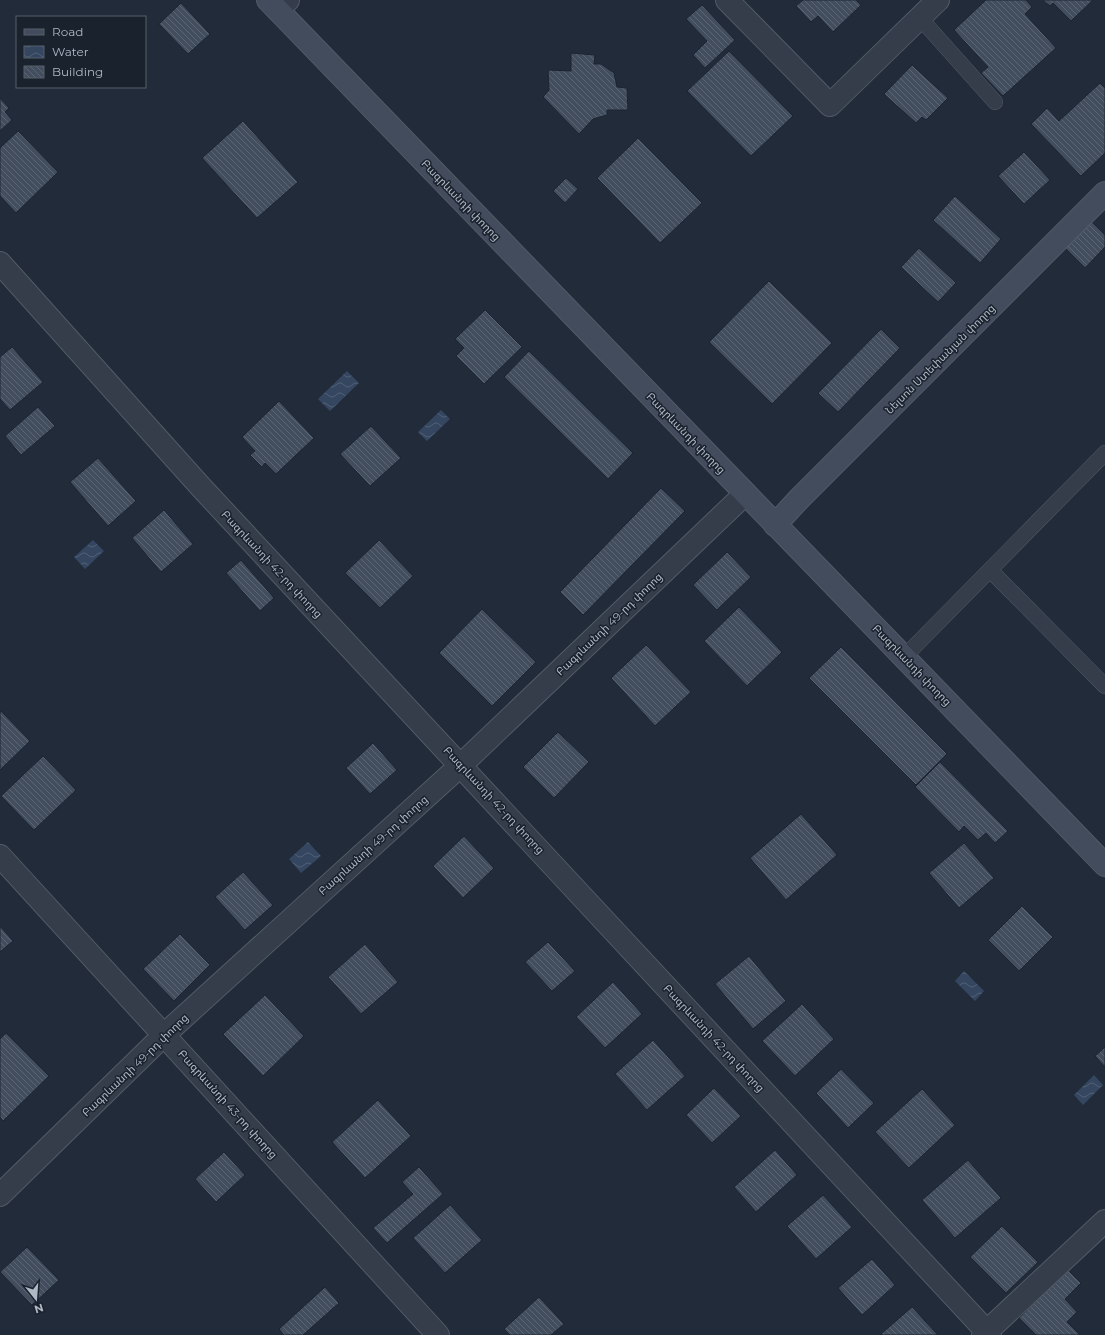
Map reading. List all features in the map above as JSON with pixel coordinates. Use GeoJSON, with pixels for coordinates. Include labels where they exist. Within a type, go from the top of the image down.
{"type":"FeatureCollection","features":[{"type":"Feature","properties":{"kind":"main road","name":"Բագրևանդի փողոց"},"geometry":{"type":"LineString","coordinates":[[278,3],[745,494],[1104,862]]}},
{"type":"Feature","properties":{"kind":"main road","name":"Նելսոն Ստեփանյան փողոց"},"geometry":{"type":"LineString","coordinates":[[775,525],[1105,193]]}},
{"type":"Feature","properties":{"kind":"street"},"geometry":{"type":"LineString","coordinates":[[727,0],[830,105],[938,0]]}},
{"type":"Feature","properties":{"kind":"street","name":"Բագրևանդի 42-րդ փողոց"},"geometry":{"type":"LineString","coordinates":[[0,263],[200,486],[461,765],[987,1334]]}},
{"type":"Feature","properties":{"kind":"street","name":"Բագրևանդի 49-րդ փողոց"},"geometry":{"type":"LineString","coordinates":[[0,1195],[165,1034],[461,765],[745,494]]}},
{"type":"Feature","properties":{"kind":"street","name":"Բագրևանդի 43-րդ փողոց"},"geometry":{"type":"LineString","coordinates":[[0,856],[165,1034],[438,1335]]}},
{"type":"Feature","properties":{"kind":"street"},"geometry":{"type":"LineString","coordinates":[[987,1334],[1105,1221]]}},
{"type":"Feature","properties":{"kind":"lane"},"geometry":{"type":"LineString","coordinates":[[920,18],[995,102]]}},
{"type":"Feature","properties":{"kind":"lane"},"geometry":{"type":"LineString","coordinates":[[904,657],[1105,453]]}},
{"type":"Feature","properties":{"kind":"lane"},"geometry":{"type":"LineString","coordinates":[[990,570],[1105,686]]}},
{"type":"Feature","properties":{"kind":"water"},"geometry":{"type":"Polygon","coordinates":[[[347,371],[359,383],[330,411],[318,399],[347,371]]]}},
{"type":"Feature","properties":{"kind":"water"},"geometry":{"type":"Polygon","coordinates":[[[441,410],[450,419],[427,441],[418,432],[441,410]]]}},
{"type":"Feature","properties":{"kind":"water"},"geometry":{"type":"Polygon","coordinates":[[[93,540],[104,551],[85,569],[74,557],[93,540]]]}},
{"type":"Feature","properties":{"kind":"water"},"geometry":{"type":"Polygon","coordinates":[[[308,842],[321,856],[301,873],[289,859],[308,842]]]}},
{"type":"Feature","properties":{"kind":"water"},"geometry":{"type":"Polygon","coordinates":[[[964,971],[984,991],[975,1001],[955,981],[964,971]]]}},
{"type":"Feature","properties":{"kind":"water"},"geometry":{"type":"Polygon","coordinates":[[[1094,1075],[1103,1085],[1083,1105],[1074,1095],[1094,1075]]]}},
{"type":"Feature","properties":{"kind":"building"},"geometry":{"type":"Polygon","coordinates":[[[803,0],[856,0],[861,5],[833,32],[818,16],[811,22],[796,6],[803,0]]]}},
{"type":"Feature","properties":{"kind":"building"},"geometry":{"type":"Polygon","coordinates":[[[986,0],[1026,0],[1032,7],[1025,14],[1056,48],[1003,96],[981,73],[988,67],[954,30],[986,0]]]}},
{"type":"Feature","properties":{"kind":"building"},"geometry":{"type":"Polygon","coordinates":[[[1043,0],[1093,0],[1071,21],[1053,3],[1050,6],[1043,0]]]}},
{"type":"Feature","properties":{"kind":"building"},"geometry":{"type":"Polygon","coordinates":[[[181,3],[210,34],[188,54],[159,24],[181,3]]]}},
{"type":"Feature","properties":{"kind":"building"},"geometry":{"type":"Polygon","coordinates":[[[702,5],[735,40],[705,68],[693,55],[707,41],[686,19],[702,5]]]}},
{"type":"Feature","properties":{"kind":"building"},"geometry":{"type":"Polygon","coordinates":[[[729,51],[793,116],[751,156],[687,91],[729,51]]]}},
{"type":"Feature","properties":{"kind":"building"},"geometry":{"type":"Polygon","coordinates":[[[571,53],[595,55],[594,64],[601,64],[614,73],[617,87],[627,88],[628,110],[607,110],[607,115],[593,119],[579,134],[543,97],[549,90],[548,70],[571,71],[571,53]]]}},
{"type":"Feature","properties":{"kind":"building"},"geometry":{"type":"Polygon","coordinates":[[[912,65],[948,98],[926,120],[922,117],[916,123],[884,94],[912,65]]]}},
{"type":"Feature","properties":{"kind":"building"},"geometry":{"type":"Polygon","coordinates":[[[1100,83],[1105,88],[1105,153],[1081,176],[1031,124],[1047,108],[1059,121],[1100,83]]]}},
{"type":"Feature","properties":{"kind":"building"},"geometry":{"type":"Polygon","coordinates":[[[0,98],[9,108],[5,112],[12,120],[0,131],[0,98]]]}},
{"type":"Feature","properties":{"kind":"building"},"geometry":{"type":"Polygon","coordinates":[[[243,121],[298,182],[257,218],[202,158],[243,121]]]}},
{"type":"Feature","properties":{"kind":"building"},"geometry":{"type":"Polygon","coordinates":[[[18,131],[58,172],[16,213],[0,196],[0,148],[18,131]]]}},
{"type":"Feature","properties":{"kind":"building"},"geometry":{"type":"Polygon","coordinates":[[[638,138],[702,203],[660,243],[597,178],[638,138]]]}},
{"type":"Feature","properties":{"kind":"building"},"geometry":{"type":"Polygon","coordinates":[[[1024,152],[1050,180],[1024,204],[998,176],[1024,152]]]}},
{"type":"Feature","properties":{"kind":"building"},"geometry":{"type":"Polygon","coordinates":[[[566,178],[578,189],[565,203],[553,191],[566,178]]]}},
{"type":"Feature","properties":{"kind":"building"},"geometry":{"type":"Polygon","coordinates":[[[955,196],[1001,239],[980,263],[933,220],[955,196]]]}},
{"type":"Feature","properties":{"kind":"building"},"geometry":{"type":"Polygon","coordinates":[[[1091,221],[1105,235],[1105,247],[1085,268],[1065,248],[1091,221]]]}},
{"type":"Feature","properties":{"kind":"building"},"geometry":{"type":"Polygon","coordinates":[[[919,248],[956,283],[938,302],[901,267],[919,248]]]}},
{"type":"Feature","properties":{"kind":"building"},"geometry":{"type":"Polygon","coordinates":[[[769,281],[832,343],[772,404],[709,342],[769,281]]]}},
{"type":"Feature","properties":{"kind":"building"},"geometry":{"type":"Polygon","coordinates":[[[485,310],[522,347],[484,384],[456,356],[464,348],[455,339],[485,310]]]}},
{"type":"Feature","properties":{"kind":"building"},"geometry":{"type":"Polygon","coordinates":[[[881,329],[900,348],[838,412],[818,393],[881,329]]]}},
{"type":"Feature","properties":{"kind":"building"},"geometry":{"type":"Polygon","coordinates":[[[12,347],[43,382],[10,410],[0,399],[0,357],[12,347]]]}},
{"type":"Feature","properties":{"kind":"building"},"geometry":{"type":"Polygon","coordinates":[[[529,351],[633,453],[608,479],[504,377],[529,351]]]}},
{"type":"Feature","properties":{"kind":"building"},"geometry":{"type":"Polygon","coordinates":[[[279,401],[314,438],[276,474],[265,463],[262,467],[250,455],[255,451],[242,437],[279,401]]]}},
{"type":"Feature","properties":{"kind":"building"},"geometry":{"type":"Polygon","coordinates":[[[38,407],[55,426],[21,455],[5,436],[38,407]]]}},
{"type":"Feature","properties":{"kind":"building"},"geometry":{"type":"Polygon","coordinates":[[[371,426],[401,458],[370,486],[340,454],[371,426]]]}},
{"type":"Feature","properties":{"kind":"building"},"geometry":{"type":"Polygon","coordinates":[[[98,458],[136,501],[108,526],[70,482],[98,458]]]}},
{"type":"Feature","properties":{"kind":"building"},"geometry":{"type":"Polygon","coordinates":[[[661,488],[685,511],[583,615],[560,592],[661,488]]]}},
{"type":"Feature","properties":{"kind":"building"},"geometry":{"type":"Polygon","coordinates":[[[164,510],[193,544],[161,572],[132,538],[164,510]]]}},
{"type":"Feature","properties":{"kind":"building"},"geometry":{"type":"Polygon","coordinates":[[[379,540],[413,576],[380,608],[345,573],[379,540]]]}},
{"type":"Feature","properties":{"kind":"building"},"geometry":{"type":"Polygon","coordinates":[[[727,552],[751,577],[717,610],[693,585],[727,552]]]}},
{"type":"Feature","properties":{"kind":"building"},"geometry":{"type":"Polygon","coordinates":[[[241,560],[274,598],[260,611],[226,573],[241,560]]]}},
{"type":"Feature","properties":{"kind":"building"},"geometry":{"type":"Polygon","coordinates":[[[739,607],[782,652],[747,686],[704,641],[739,607]]]}},
{"type":"Feature","properties":{"kind":"building"},"geometry":{"type":"Polygon","coordinates":[[[482,609],[536,662],[492,706],[439,653],[482,609]]]}},
{"type":"Feature","properties":{"kind":"building"},"geometry":{"type":"Polygon","coordinates":[[[646,645],[691,692],[655,726],[611,678],[646,645]]]}},
{"type":"Feature","properties":{"kind":"building"},"geometry":{"type":"Polygon","coordinates":[[[841,647],[947,754],[916,785],[809,678],[841,647]]]}},
{"type":"Feature","properties":{"kind":"building"},"geometry":{"type":"Polygon","coordinates":[[[1,711],[30,741],[0,770],[0,713],[1,711]]]}},
{"type":"Feature","properties":{"kind":"building"},"geometry":{"type":"Polygon","coordinates":[[[558,732],[589,762],[554,798],[523,767],[558,732]]]}},
{"type":"Feature","properties":{"kind":"building"},"geometry":{"type":"Polygon","coordinates":[[[373,743],[397,770],[370,794],[346,768],[373,743]]]}},
{"type":"Feature","properties":{"kind":"building"},"geometry":{"type":"Polygon","coordinates":[[[43,756],[76,790],[34,830],[1,796],[43,756]]]}},
{"type":"Feature","properties":{"kind":"building"},"geometry":{"type":"Polygon","coordinates":[[[940,762],[1008,831],[995,843],[986,833],[978,840],[964,826],[959,832],[915,787],[940,762]]]}},
{"type":"Feature","properties":{"kind":"building"},"geometry":{"type":"Polygon","coordinates":[[[801,814],[837,855],[786,900],[750,858],[801,814]]]}},
{"type":"Feature","properties":{"kind":"building"},"geometry":{"type":"Polygon","coordinates":[[[464,836],[494,868],[463,898],[433,866],[464,836]]]}},
{"type":"Feature","properties":{"kind":"building"},"geometry":{"type":"Polygon","coordinates":[[[964,843],[994,878],[959,908],[929,873],[964,843]]]}},
{"type":"Feature","properties":{"kind":"building"},"geometry":{"type":"Polygon","coordinates":[[[243,872],[273,905],[245,930],[215,897],[243,872]]]}},
{"type":"Feature","properties":{"kind":"building"},"geometry":{"type":"Polygon","coordinates":[[[1022,906],[1053,937],[1019,971],[988,940],[1022,906]]]}},
{"type":"Feature","properties":{"kind":"building"},"geometry":{"type":"Polygon","coordinates":[[[0,926],[13,941],[0,952],[0,926]]]}},
{"type":"Feature","properties":{"kind":"building"},"geometry":{"type":"Polygon","coordinates":[[[180,934],[210,965],[174,1001],[143,969],[180,934]]]}},
{"type":"Feature","properties":{"kind":"building"},"geometry":{"type":"Polygon","coordinates":[[[548,942],[575,971],[552,991],[525,962],[548,942]]]}},
{"type":"Feature","properties":{"kind":"building"},"geometry":{"type":"Polygon","coordinates":[[[365,944],[398,982],[361,1014],[328,977],[365,944]]]}},
{"type":"Feature","properties":{"kind":"building"},"geometry":{"type":"Polygon","coordinates":[[[749,956],[786,1001],[753,1029],[715,984],[749,956]]]}},
{"type":"Feature","properties":{"kind":"building"},"geometry":{"type":"Polygon","coordinates":[[[613,982],[642,1014],[605,1048],[576,1017],[613,982]]]}},
{"type":"Feature","properties":{"kind":"building"},"geometry":{"type":"Polygon","coordinates":[[[265,995],[304,1036],[263,1076],[223,1034],[265,995]]]}},
{"type":"Feature","properties":{"kind":"building"},"geometry":{"type":"Polygon","coordinates":[[[802,1004],[834,1039],[795,1076],[762,1041],[802,1004]]]}},
{"type":"Feature","properties":{"kind":"building"},"geometry":{"type":"Polygon","coordinates":[[[6,1033],[49,1076],[3,1121],[0,1117],[0,1039],[6,1033]]]}},
{"type":"Feature","properties":{"kind":"building"},"geometry":{"type":"Polygon","coordinates":[[[653,1040],[685,1076],[647,1110],[615,1074],[653,1040]]]}},
{"type":"Feature","properties":{"kind":"building"},"geometry":{"type":"Polygon","coordinates":[[[1105,1047],[1105,1067],[1095,1056],[1105,1047]]]}},
{"type":"Feature","properties":{"kind":"building"},"geometry":{"type":"Polygon","coordinates":[[[841,1069],[874,1103],[848,1128],[816,1093],[841,1069]]]}},
{"type":"Feature","properties":{"kind":"building"},"geometry":{"type":"Polygon","coordinates":[[[714,1088],[741,1116],[712,1143],[686,1115],[714,1088]]]}},
{"type":"Feature","properties":{"kind":"building"},"geometry":{"type":"Polygon","coordinates":[[[922,1089],[955,1125],[909,1168],[875,1132],[922,1089]]]}},
{"type":"Feature","properties":{"kind":"building"},"geometry":{"type":"Polygon","coordinates":[[[378,1100],[411,1136],[365,1178],[332,1142],[378,1100]]]}},
{"type":"Feature","properties":{"kind":"building"},"geometry":{"type":"Polygon","coordinates":[[[775,1150],[797,1175],[756,1212],[734,1187],[775,1150]]]}},
{"type":"Feature","properties":{"kind":"building"},"geometry":{"type":"Polygon","coordinates":[[[224,1152],[245,1175],[216,1202],[195,1179],[224,1152]]]}},
{"type":"Feature","properties":{"kind":"building"},"geometry":{"type":"Polygon","coordinates":[[[968,1160],[1001,1198],[955,1238],[922,1200],[968,1160]]]}},
{"type":"Feature","properties":{"kind":"building"},"geometry":{"type":"Polygon","coordinates":[[[419,1167],[443,1194],[387,1243],[373,1228],[413,1194],[402,1182],[419,1167]]]}},
{"type":"Feature","properties":{"kind":"building"},"geometry":{"type":"Polygon","coordinates":[[[823,1195],[852,1227],[816,1259],[787,1226],[823,1195]]]}},
{"type":"Feature","properties":{"kind":"building"},"geometry":{"type":"Polygon","coordinates":[[[450,1205],[482,1240],[445,1273],[413,1238],[450,1205]]]}},
{"type":"Feature","properties":{"kind":"building"},"geometry":{"type":"Polygon","coordinates":[[[1002,1226],[1038,1262],[1006,1293],[970,1257],[1002,1226]]]}},
{"type":"Feature","properties":{"kind":"building"},"geometry":{"type":"Polygon","coordinates":[[[27,1247],[59,1280],[32,1305],[0,1272],[27,1247]]]}},
{"type":"Feature","properties":{"kind":"building"},"geometry":{"type":"Polygon","coordinates":[[[872,1259],[895,1285],[862,1315],[838,1288],[872,1259]]]}},
{"type":"Feature","properties":{"kind":"building"},"geometry":{"type":"Polygon","coordinates":[[[1067,1269],[1081,1283],[1065,1299],[1077,1312],[1067,1322],[1080,1335],[1036,1335],[1019,1318],[1067,1269]]]}},
{"type":"Feature","properties":{"kind":"building"},"geometry":{"type":"Polygon","coordinates":[[[325,1287],[339,1303],[303,1335],[284,1335],[279,1329],[325,1287]]]}},
{"type":"Feature","properties":{"kind":"building"},"geometry":{"type":"Polygon","coordinates":[[[539,1297],[564,1324],[551,1335],[510,1335],[504,1329],[539,1297]]]}},
{"type":"Feature","properties":{"kind":"building"},"geometry":{"type":"Polygon","coordinates":[[[912,1307],[938,1335],[881,1334],[912,1307]]]}}]}
